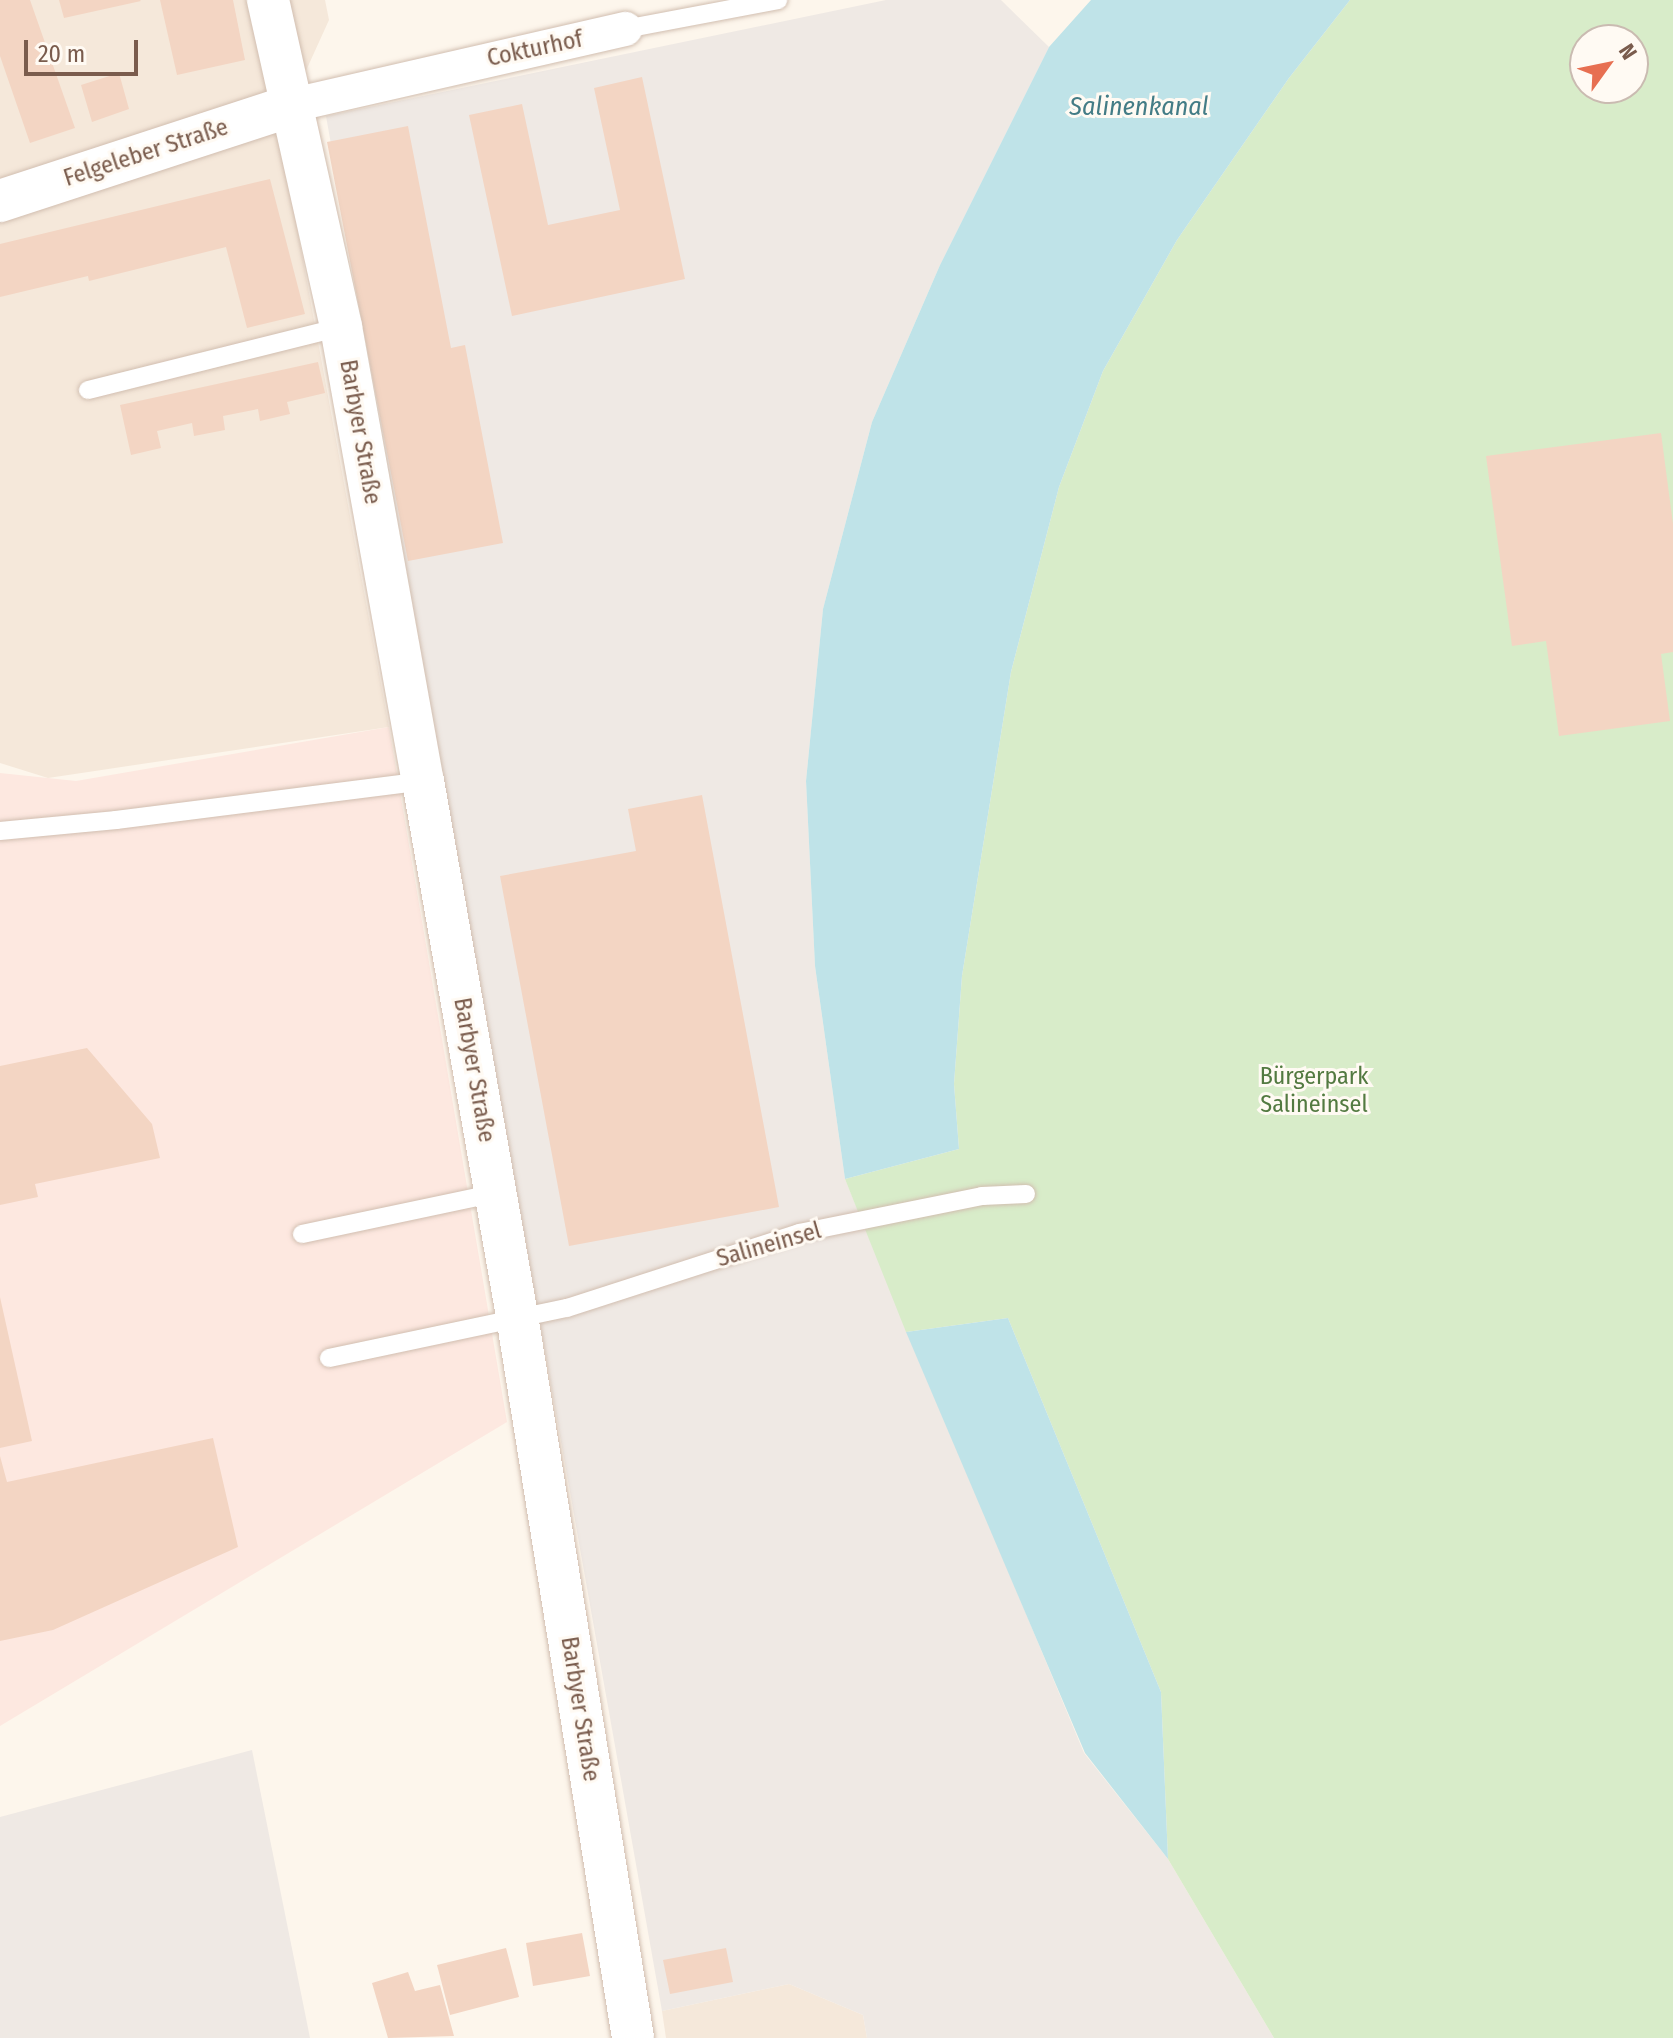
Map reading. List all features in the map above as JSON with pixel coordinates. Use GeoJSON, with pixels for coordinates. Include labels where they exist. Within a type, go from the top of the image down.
{"type":"FeatureCollection","features":[{"type":"Feature","properties":{"kind":"street","name":"Barbyer Straße"},"geometry":{"type":"LineString","coordinates":[[268,0],[341,327],[423,781],[517,1316],[633,2038]]}},
{"type":"Feature","properties":{"kind":"street","name":"Cokturhof"},"geometry":{"type":"LineString","coordinates":[[293,105],[625,29]]}},
{"type":"Feature","properties":{"kind":"street","name":"Felgeleber Straße"},"geometry":{"type":"LineString","coordinates":[[0,201],[293,105]]}},
{"type":"Feature","properties":{"kind":"lane","name":"Cokturhof"},"geometry":{"type":"LineString","coordinates":[[625,29],[778,0]]}},
{"type":"Feature","properties":{"kind":"lane"},"geometry":{"type":"LineString","coordinates":[[88,390],[341,327]]}},
{"type":"Feature","properties":{"kind":"lane"},"geometry":{"type":"LineString","coordinates":[[0,831],[116,820],[423,781]]}},
{"type":"Feature","properties":{"kind":"lane"},"geometry":{"type":"LineString","coordinates":[[302,1234],[496,1193]]}},
{"type":"Feature","properties":{"kind":"lane","name":"Salineinsel"},"geometry":{"type":"LineString","coordinates":[[329,1358],[517,1316],[567,1308],[799,1233],[982,1196],[1026,1194]]}},
{"type":"Feature","properties":{"kind":"shaded area"},"geometry":{"type":"Polygon","coordinates":[[[0,0],[325,0],[329,20],[279,130],[389,727],[48,778],[0,763],[0,0]]]}},
{"type":"Feature","properties":{"kind":"shaded area"},"geometry":{"type":"Polygon","coordinates":[[[886,0],[1001,0],[1049,47],[940,265],[872,422],[823,609],[806,781],[815,966],[845,1179],[1084,1753],[1168,1859],[1274,2038],[867,2038],[863,2015],[789,1984],[662,2011],[326,116],[886,0]]]}},
{"type":"Feature","properties":{"kind":"shaded area"},"geometry":{"type":"Polygon","coordinates":[[[389,727],[507,1422],[0,1726],[0,773],[76,781],[389,727]]]}},
{"type":"Feature","properties":{"kind":"shaded area"},"geometry":{"type":"Polygon","coordinates":[[[252,1750],[310,2038],[0,2038],[0,1817],[252,1750]]]}},
{"type":"Feature","properties":{"kind":"shaded area"},"geometry":{"type":"Polygon","coordinates":[[[789,1984],[863,2015],[867,2038],[666,2038],[662,2011],[789,1984]]]}},
{"type":"Feature","properties":{"kind":"green space","name":"Bürgerpark Salineinsel"},"geometry":{"type":"Polygon","coordinates":[[[1350,0],[1673,0],[1673,2038],[1274,2038],[1168,1859],[1161,1692],[1008,1318],[906,1332],[845,1179],[959,1149],[954,1084],[962,976],[1011,672],[1059,487],[1103,371],[1177,240],[1289,78],[1350,0]]]}},
{"type":"Feature","properties":{"kind":"water","name":"Salinenkanal"},"geometry":{"type":"Polygon","coordinates":[[[1091,0],[1350,0],[1289,78],[1177,240],[1103,371],[1059,487],[1011,672],[962,976],[954,1084],[959,1149],[845,1179],[815,966],[806,781],[823,609],[872,422],[940,265],[1049,47],[1091,0]]]}},
{"type":"Feature","properties":{"kind":"water"},"geometry":{"type":"Polygon","coordinates":[[[1008,1318],[1161,1692],[1168,1859],[1085,1753],[906,1332],[1008,1318]]]}},
{"type":"Feature","properties":{"kind":"building"},"geometry":{"type":"Polygon","coordinates":[[[0,0],[30,0],[75,128],[30,143],[0,56],[0,0]]]}},
{"type":"Feature","properties":{"kind":"building"},"geometry":{"type":"Polygon","coordinates":[[[59,0],[140,0],[141,1],[64,18],[59,0]]]}},
{"type":"Feature","properties":{"kind":"building"},"geometry":{"type":"Polygon","coordinates":[[[160,0],[233,0],[245,60],[177,75],[160,0]]]}},
{"type":"Feature","properties":{"kind":"building"},"geometry":{"type":"Polygon","coordinates":[[[119,73],[129,109],[92,122],[81,85],[119,73]]]}},
{"type":"Feature","properties":{"kind":"building"},"geometry":{"type":"Polygon","coordinates":[[[642,77],[685,279],[512,316],[469,115],[522,104],[548,225],[620,210],[594,88],[642,77]]]}},
{"type":"Feature","properties":{"kind":"building"},"geometry":{"type":"Polygon","coordinates":[[[408,126],[451,348],[465,345],[503,543],[408,561],[327,142],[408,126]]]}},
{"type":"Feature","properties":{"kind":"building"},"geometry":{"type":"Polygon","coordinates":[[[270,179],[305,314],[247,328],[226,247],[89,281],[88,276],[0,297],[0,244],[270,179]]]}},
{"type":"Feature","properties":{"kind":"building"},"geometry":{"type":"Polygon","coordinates":[[[318,362],[325,393],[287,402],[290,414],[260,421],[258,409],[223,416],[225,430],[194,436],[192,423],[157,431],[161,448],[131,455],[120,405],[318,362]]]}},
{"type":"Feature","properties":{"kind":"building"},"geometry":{"type":"Polygon","coordinates":[[[1661,433],[1673,524],[1673,652],[1661,654],[1670,721],[1559,736],[1546,641],[1512,646],[1486,456],[1661,433]]]}},
{"type":"Feature","properties":{"kind":"building"},"geometry":{"type":"Polygon","coordinates":[[[702,795],[779,1207],[569,1246],[500,876],[636,851],[628,809],[702,795]]]}},
{"type":"Feature","properties":{"kind":"building"},"geometry":{"type":"Polygon","coordinates":[[[87,1048],[152,1124],[160,1158],[35,1184],[38,1197],[0,1205],[0,1066],[87,1048]]]}},
{"type":"Feature","properties":{"kind":"building"},"geometry":{"type":"Polygon","coordinates":[[[0,1297],[32,1441],[0,1448],[0,1297]]]}},
{"type":"Feature","properties":{"kind":"building"},"geometry":{"type":"Polygon","coordinates":[[[213,1438],[238,1547],[53,1630],[0,1641],[0,1456],[7,1482],[213,1438]]]}},
{"type":"Feature","properties":{"kind":"building"},"geometry":{"type":"Polygon","coordinates":[[[582,1933],[590,1976],[533,1986],[526,1943],[582,1933]]]}},
{"type":"Feature","properties":{"kind":"building"},"geometry":{"type":"Polygon","coordinates":[[[506,1948],[519,1997],[450,2015],[437,1965],[506,1948]]]}},
{"type":"Feature","properties":{"kind":"building"},"geometry":{"type":"Polygon","coordinates":[[[726,1948],[733,1982],[670,1994],[663,1960],[726,1948]]]}},
{"type":"Feature","properties":{"kind":"building"},"geometry":{"type":"Polygon","coordinates":[[[408,1972],[415,1991],[440,1985],[454,2036],[388,2038],[372,1983],[408,1972]]]}}]}
